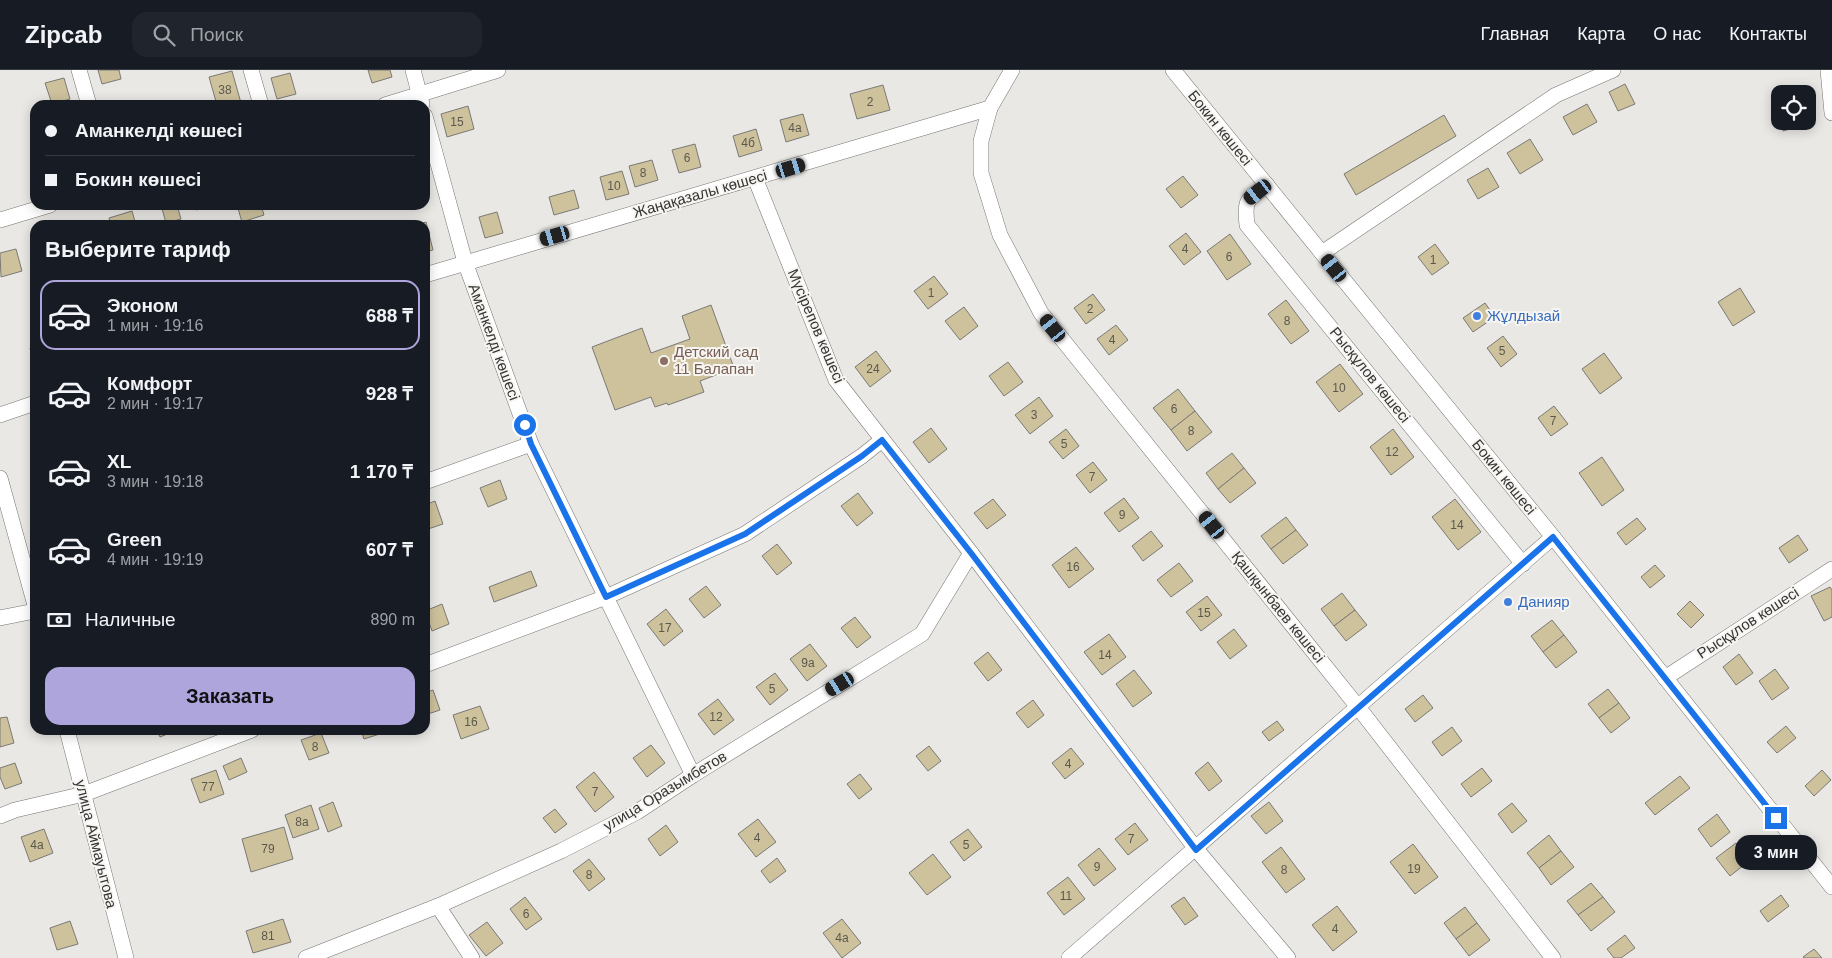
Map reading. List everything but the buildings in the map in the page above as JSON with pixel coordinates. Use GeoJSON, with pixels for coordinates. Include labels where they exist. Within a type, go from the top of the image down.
{"type":"FeatureCollection","features":[{"type":"Feature","properties":{"kind":"street"},"geometry":{"type":"LineString","coordinates":[[79,70],[87,100]]}},
{"type":"Feature","properties":{"kind":"street"},"geometry":{"type":"LineString","coordinates":[[252,70],[260,100]]}},
{"type":"Feature","properties":{"kind":"street"},"geometry":{"type":"LineString","coordinates":[[413,70],[421,100],[498,70]]}},
{"type":"Feature","properties":{"kind":"street"},"geometry":{"type":"LineString","coordinates":[[990,108],[1012,70]]}},
{"type":"Feature","properties":{"kind":"street","name":"Бокин көшесі"},"geometry":{"type":"LineString","coordinates":[[1173,70],[1553,537],[1832,887]]}},
{"type":"Feature","properties":{"kind":"street"},"geometry":{"type":"LineString","coordinates":[[1322,253],[1556,95],[1614,70]]}},
{"type":"Feature","properties":{"kind":"street"},"geometry":{"type":"LineString","coordinates":[[1828,70],[1832,112]]}},
{"type":"Feature","properties":{"kind":"street","name":"Жаңақазалы көшесі"},"geometry":{"type":"LineString","coordinates":[[430,273],[990,108]]}},
{"type":"Feature","properties":{"kind":"street","name":"Қашқынбаев көшесі"},"geometry":{"type":"LineString","coordinates":[[990,108],[981,141],[981,173],[1000,235],[1041,313],[1358,707],[1553,958]]}},
{"type":"Feature","properties":{"kind":"street","name":"Аманкелді көшесі"},"geometry":{"type":"LineString","coordinates":[[430,134],[465,262],[531,444],[693,775]]}},
{"type":"Feature","properties":{"kind":"street","name":"Мүсірепов көшесі"},"geometry":{"type":"LineString","coordinates":[[755,178],[836,380],[971,553],[1196,850],[1288,958]]}},
{"type":"Feature","properties":{"kind":"street","name":"Рысқұлов көшесі"},"geometry":{"type":"LineString","coordinates":[[1267,185],[1250,198],[1245,209],[1247,225],[1523,564]]}},
{"type":"Feature","properties":{"kind":"street"},"geometry":{"type":"LineString","coordinates":[[0,220],[33,210]]}},
{"type":"Feature","properties":{"kind":"street"},"geometry":{"type":"LineString","coordinates":[[0,415],[30,405]]}},
{"type":"Feature","properties":{"kind":"street"},"geometry":{"type":"LineString","coordinates":[[430,663],[606,597],[745,534],[862,456],[882,440]]}},
{"type":"Feature","properties":{"kind":"street"},"geometry":{"type":"LineString","coordinates":[[430,480],[531,444]]}},
{"type":"Feature","properties":{"kind":"street"},"geometry":{"type":"LineString","coordinates":[[0,478],[30,588]]}},
{"type":"Feature","properties":{"kind":"street"},"geometry":{"type":"LineString","coordinates":[[1069,958],[1196,850],[1553,537]]}},
{"type":"Feature","properties":{"kind":"street","name":"улица Оразымбетов"},"geometry":{"type":"LineString","coordinates":[[306,958],[438,906],[561,851],[637,812],[693,775],[922,634],[971,553]]}},
{"type":"Feature","properties":{"kind":"street","name":"Рысқұлов көшесі"},"geometry":{"type":"LineString","coordinates":[[1665,678],[1832,569]]}},
{"type":"Feature","properties":{"kind":"street"},"geometry":{"type":"LineString","coordinates":[[0,618],[30,613]]}},
{"type":"Feature","properties":{"kind":"street","name":"улица Аймауытова"},"geometry":{"type":"LineString","coordinates":[[68,735],[122,956]]}},
{"type":"Feature","properties":{"kind":"street"},"geometry":{"type":"LineString","coordinates":[[0,816],[14,810],[84,794],[239,735]]}},
{"type":"Feature","properties":{"kind":"street"},"geometry":{"type":"LineString","coordinates":[[438,906],[472,958]]}},
{"type":"Feature","properties":{"kind":"place","name":"Жұлдызай"},"geometry":{"type":"Point","coordinates":[1477,316]}},
{"type":"Feature","properties":{"kind":"place","name":"Детский сад 11 Балапан"},"geometry":{"type":"Point","coordinates":[664,361]}},
{"type":"Feature","properties":{"kind":"place","name":"Данияр"},"geometry":{"type":"Point","coordinates":[1508,602]}},
{"type":"Feature","properties":{"kind":"route"},"geometry":{"type":"LineString","coordinates":[[525,425],[531,444],[606,597],[745,534],[862,456],[882,440],[971,553],[1196,850],[1553,537],[1776,818]]}}]}
